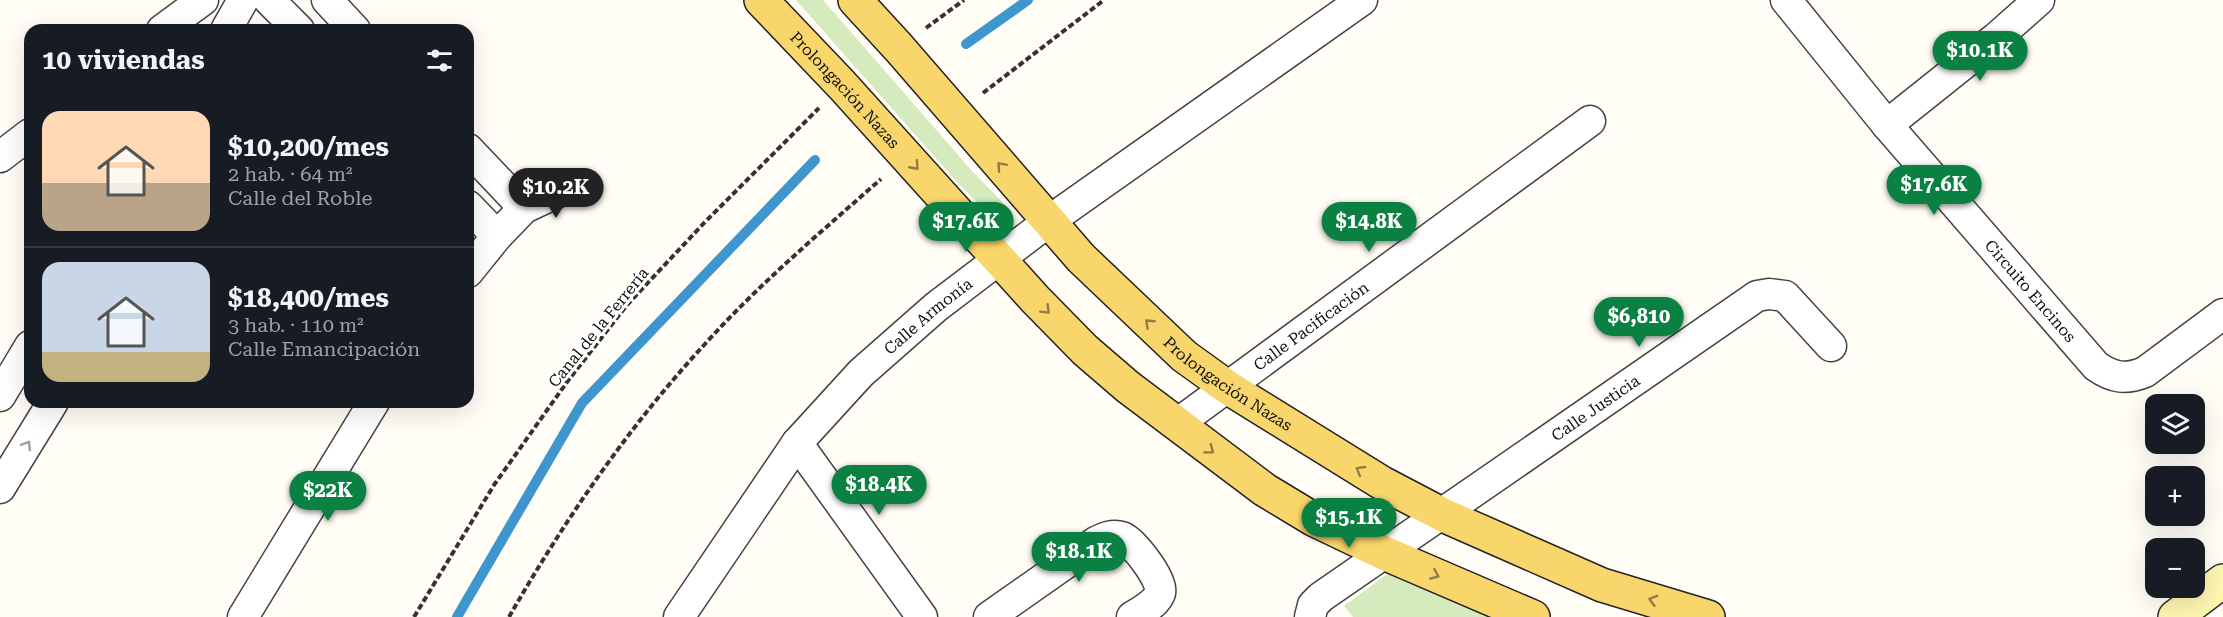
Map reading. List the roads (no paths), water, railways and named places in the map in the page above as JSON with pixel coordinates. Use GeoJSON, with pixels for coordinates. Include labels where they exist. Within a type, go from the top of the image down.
{"type":"FeatureCollection","features":[{"type":"Feature","properties":{"kind":"main road","name":"Prolongación Nazas"},"geometry":{"type":"LineString","coordinates":[[761,0],[842,85],[999,259],[1086,350],[1128,387],[1265,490],[1313,519],[1384,553],[1533,617]]}},
{"type":"Feature","properties":{"kind":"main road","name":"Prolongación Nazas"},"geometry":{"type":"LineString","coordinates":[[855,0],[1081,258],[1184,356],[1227,387],[1382,483],[1443,515],[1602,585],[1708,617]]}},
{"type":"Feature","properties":{"kind":"street"},"geometry":{"type":"LineString","coordinates":[[170,24],[203,0]]}},
{"type":"Feature","properties":{"kind":"street"},"geometry":{"type":"LineString","coordinates":[[229,24],[243,0]]}},
{"type":"Feature","properties":{"kind":"street"},"geometry":{"type":"LineString","coordinates":[[327,0],[349,24]]}},
{"type":"Feature","properties":{"kind":"street","name":"Calle Armonía"},"geometry":{"type":"LineString","coordinates":[[680,617],[797,443],[861,373],[936,307],[1049,221],[1362,0]]}},
{"type":"Feature","properties":{"kind":"street","name":"Circuito Encinos"},"geometry":{"type":"LineString","coordinates":[[1786,0],[1887,125],[2096,366],[2107,374],[2132,378],[2145,372],[2223,314]]}},
{"type":"Feature","properties":{"kind":"street"},"geometry":{"type":"LineString","coordinates":[[1887,125],[1996,38],[2039,0]]}},
{"type":"Feature","properties":{"kind":"street","name":"Calle Pacificación"},"geometry":{"type":"LineString","coordinates":[[1177,424],[1590,121]]}},
{"type":"Feature","properties":{"kind":"street"},"geometry":{"type":"LineString","coordinates":[[0,157],[24,139]]}},
{"type":"Feature","properties":{"kind":"street"},"geometry":{"type":"LineString","coordinates":[[474,155],[524,208]]}},
{"type":"Feature","properties":{"kind":"street"},"geometry":{"type":"LineString","coordinates":[[474,265],[524,208],[569,187]]}},
{"type":"Feature","properties":{"kind":"street"},"geometry":{"type":"LineString","coordinates":[[474,212],[497,236]]}},
{"type":"Feature","properties":{"kind":"street","name":"Calle Justicia"},"geometry":{"type":"LineString","coordinates":[[1310,617],[1313,605],[1321,597],[1443,515],[1757,296],[1768,294],[1785,296],[1831,346]]}},
{"type":"Feature","properties":{"kind":"street"},"geometry":{"type":"LineString","coordinates":[[0,396],[24,356]]}},
{"type":"Feature","properties":{"kind":"street"},"geometry":{"type":"LineString","coordinates":[[0,488],[49,408]]}},
{"type":"Feature","properties":{"kind":"street"},"geometry":{"type":"LineString","coordinates":[[243,617],[370,408]]}},
{"type":"Feature","properties":{"kind":"street"},"geometry":{"type":"LineString","coordinates":[[797,443],[922,617]]}},
{"type":"Feature","properties":{"kind":"street"},"geometry":{"type":"LineString","coordinates":[[989,617],[1095,542],[1108,536],[1120,536],[1129,540],[1161,585],[1160,594],[1152,604],[1132,617]]}},
{"type":"Feature","properties":{"kind":"street"},"geometry":{"type":"LineString","coordinates":[[2175,617],[2223,581]]}},
{"type":"Feature","properties":{"kind":"waterway"},"geometry":{"type":"LineString","coordinates":[[966,44],[1028,0]]}},
{"type":"Feature","properties":{"kind":"waterway"},"geometry":{"type":"LineString","coordinates":[[457,617],[582,403],[815,160]]}}]}
